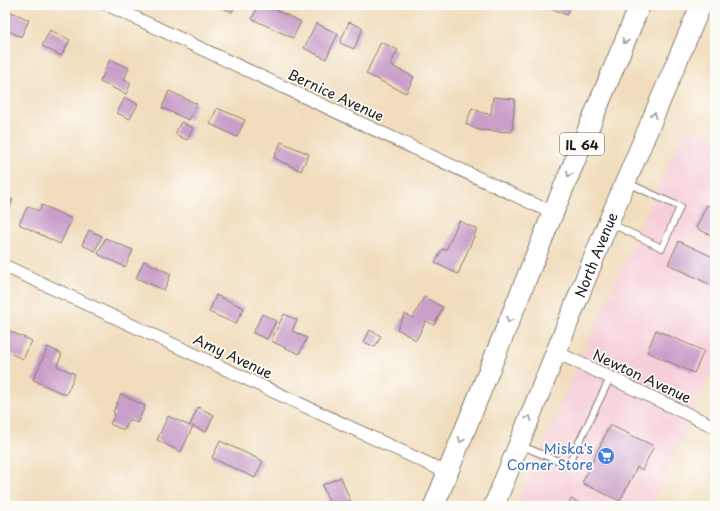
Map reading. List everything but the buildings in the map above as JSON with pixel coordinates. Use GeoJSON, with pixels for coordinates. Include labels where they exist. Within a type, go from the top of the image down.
{"type":"FeatureCollection","features":[{"type":"Feature","properties":{"kind":"main road","name":"IL 64"},"geometry":{"type":"LineString","coordinates":[[434,506],[553,213],[640,5]]}},
{"type":"Feature","properties":{"kind":"main road","name":"North Avenue"},"geometry":{"type":"LineString","coordinates":[[494,506],[609,223],[701,5]]}},
{"type":"Feature","properties":{"kind":"street","name":"Bernice Avenue"},"geometry":{"type":"LineString","coordinates":[[108,5],[553,213]]}},
{"type":"Feature","properties":{"kind":"street","name":"Amy Avenue"},"geometry":{"type":"LineString","coordinates":[[5,266],[448,473]]}},
{"type":"Feature","properties":{"kind":"street","name":"Newton Avenue"},"geometry":{"type":"LineString","coordinates":[[556,352],[715,427]]}},
{"type":"Feature","properties":{"kind":"lane"},"geometry":{"type":"LineString","coordinates":[[609,223],[662,248],[680,207],[626,182]]}},
{"type":"Feature","properties":{"kind":"lane"},"geometry":{"type":"LineString","coordinates":[[519,444],[568,465],[610,378]]}},
{"type":"Feature","properties":{"kind":"shaded area"},"geometry":{"type":"Polygon","coordinates":[[[685,127],[715,138],[715,365],[652,506],[515,506],[685,127]]]}},
{"type":"Feature","properties":{"kind":"place","name":"Miska's Corner Store"},"geometry":{"type":"Point","coordinates":[606,456]}}]}
